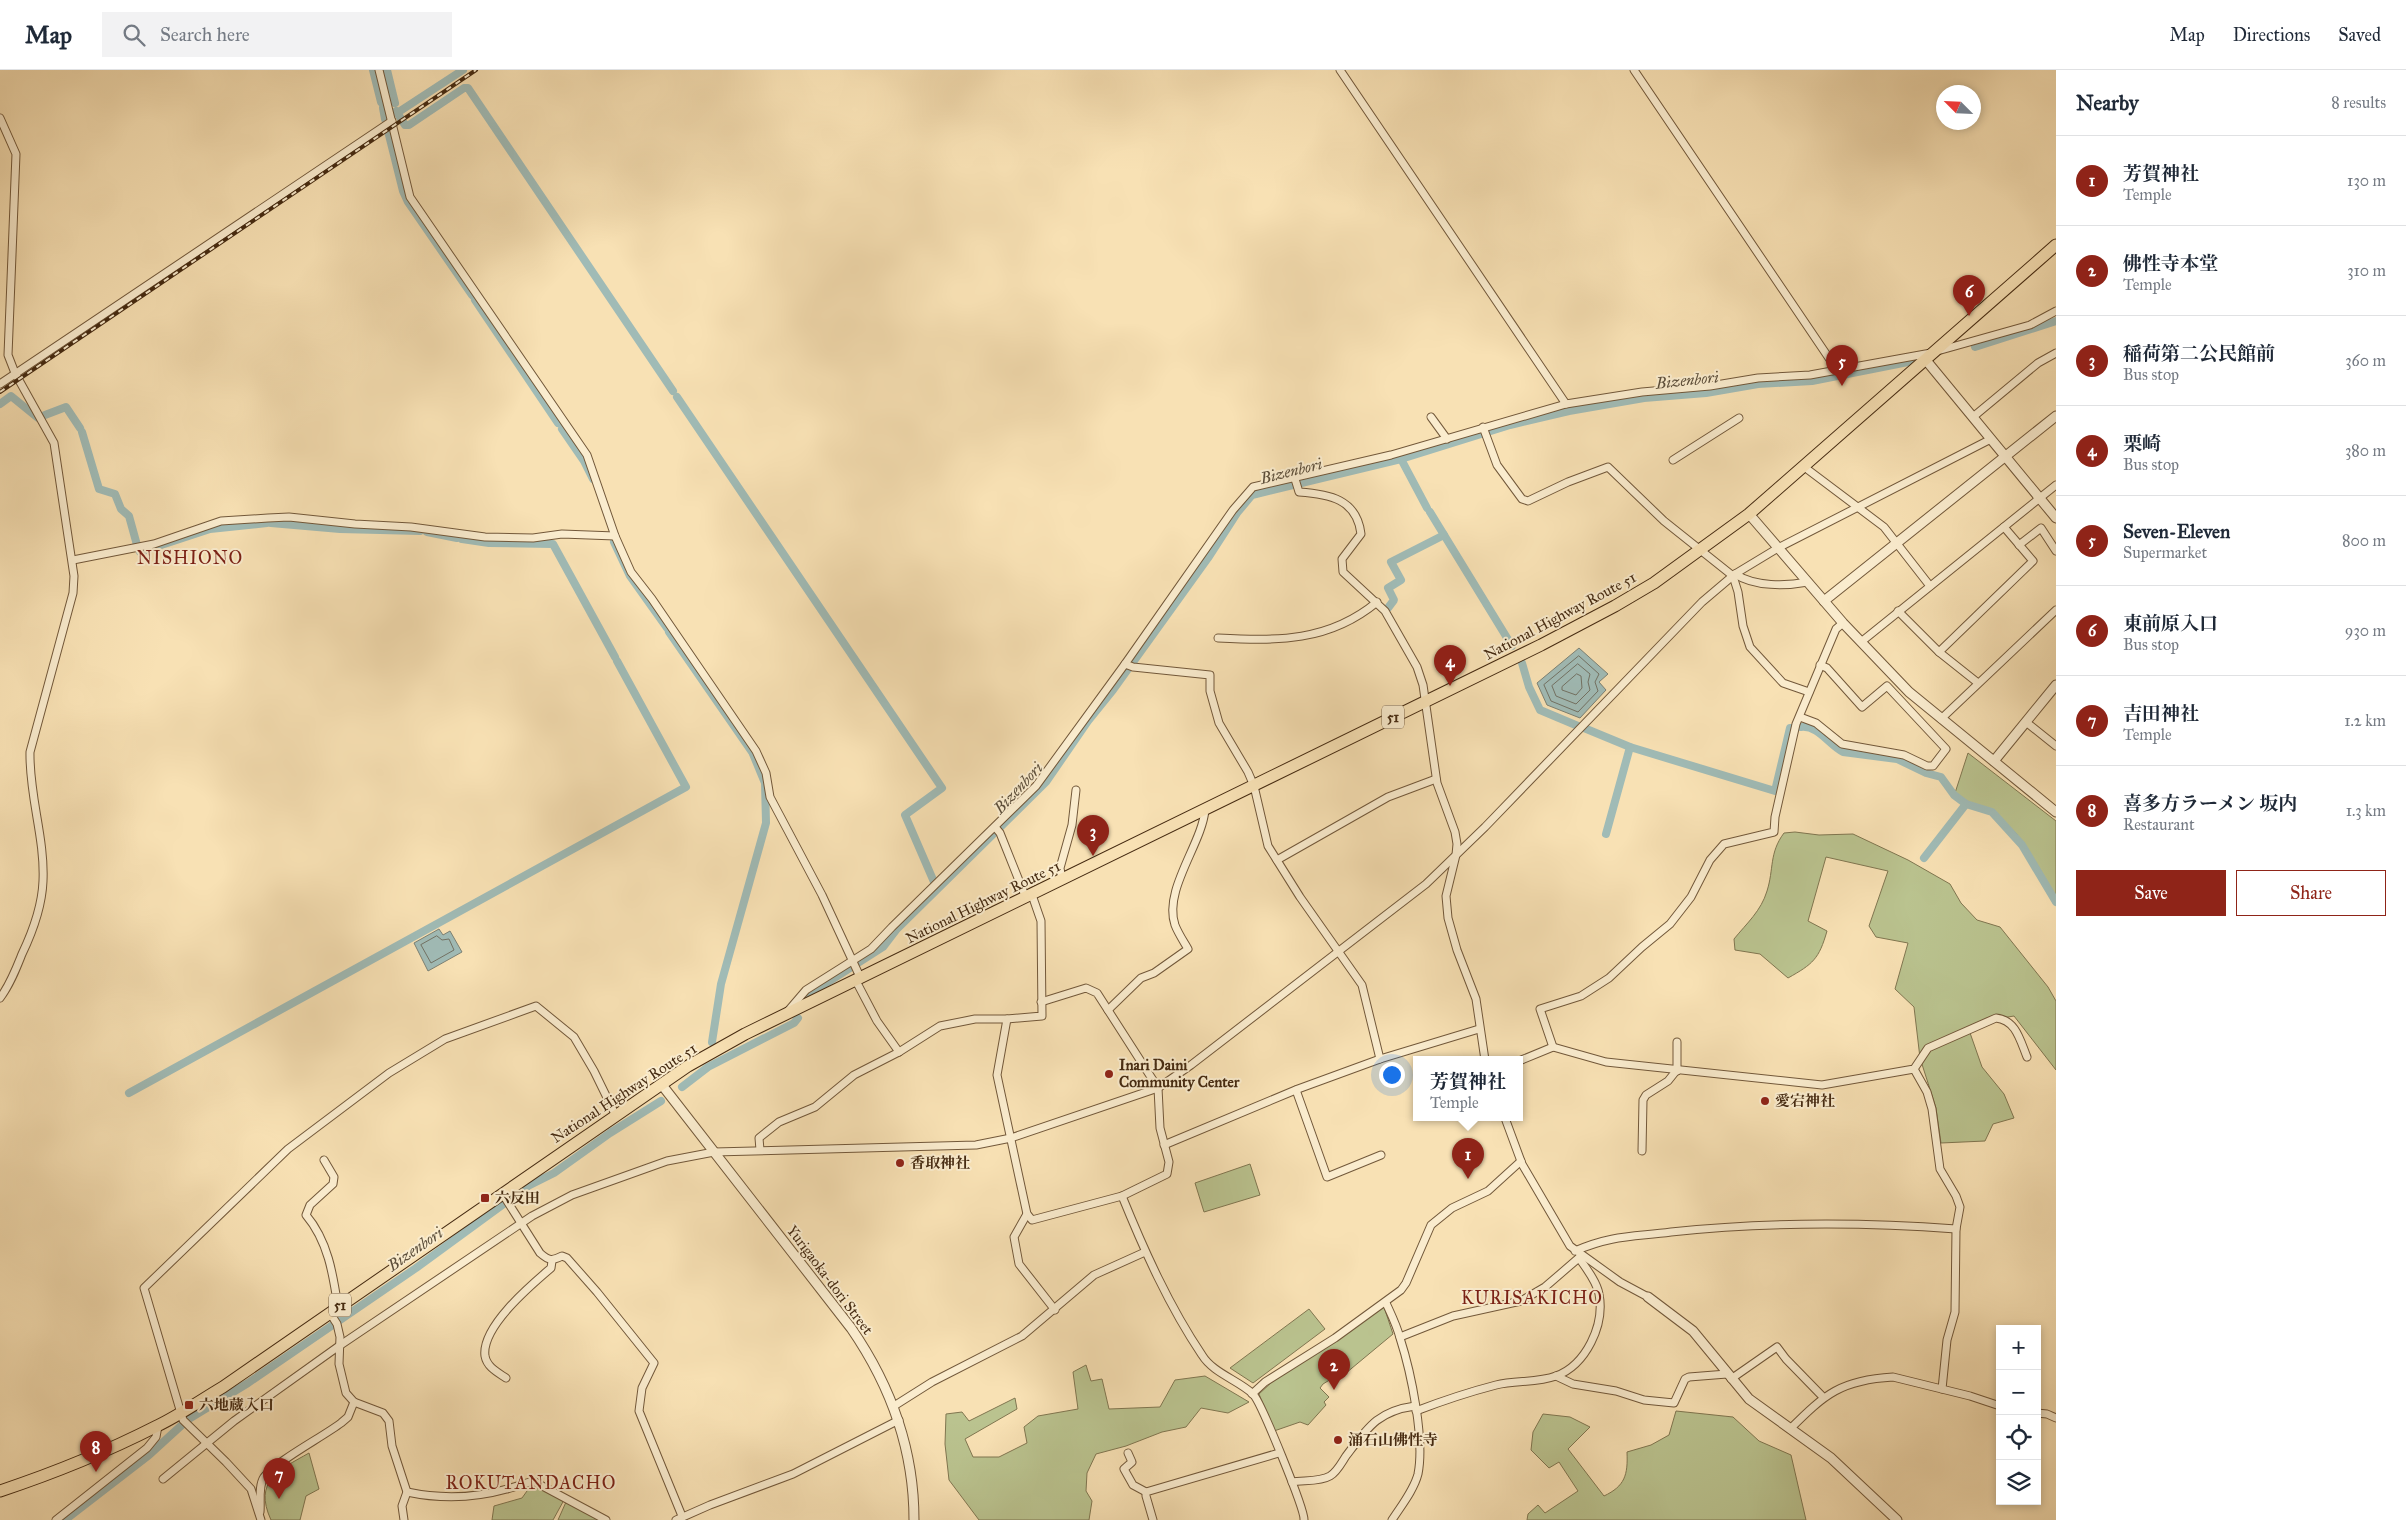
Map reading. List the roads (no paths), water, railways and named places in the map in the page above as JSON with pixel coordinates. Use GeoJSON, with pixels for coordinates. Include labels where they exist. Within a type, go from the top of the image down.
{"type":"FeatureCollection","features":[{"type":"Feature","properties":{"kind":"highway","name":"National Highway Route 51"},"geometry":{"type":"LineString","coordinates":[[0,1491],[54,1473],[158,1426],[223,1387],[335,1316],[506,1199],[616,1116],[662,1085],[737,1038],[783,1017],[856,971],[1062,880],[1426,702],[1614,606],[1654,583],[1749,514],[2056,245]]}},
{"type":"Feature","properties":{"kind":"street"},"geometry":{"type":"LineString","coordinates":[[379,70],[392,120],[406,189],[410,197],[587,455],[615,536],[631,572],[652,599],[756,751],[766,774],[770,797],[822,895],[877,1021],[898,1052]]}},
{"type":"Feature","properties":{"kind":"street"},"geometry":{"type":"LineString","coordinates":[[1340,70],[1566,404]]}},
{"type":"Feature","properties":{"kind":"street"},"geometry":{"type":"LineString","coordinates":[[1634,70],[1837,370]]}},
{"type":"Feature","properties":{"kind":"street"},"geometry":{"type":"LineString","coordinates":[[0,118],[16,154],[8,355],[54,443],[73,560],[73,592],[30,752],[43,861],[40,901],[31,934],[7,990],[0,998]]}},
{"type":"Feature","properties":{"kind":"street"},"geometry":{"type":"LineString","coordinates":[[0,384],[392,120]]}},
{"type":"Feature","properties":{"kind":"street"},"geometry":{"type":"LineString","coordinates":[[783,1017],[806,990],[856,971],[892,927],[997,829],[1036,786],[1128,665],[1248,491],[1253,487],[1296,483],[1447,439],[1485,431],[1566,404],[1642,392],[1710,386],[1758,378],[1810,375],[1929,356],[1960,343],[2030,325],[2056,312]]}},
{"type":"Feature","properties":{"kind":"street"},"geometry":{"type":"LineString","coordinates":[[1973,417],[2038,363],[2056,353]]}},
{"type":"Feature","properties":{"kind":"street"},"geometry":{"type":"LineString","coordinates":[[1929,356],[1973,417],[2056,518]]}},
{"type":"Feature","properties":{"kind":"street"},"geometry":{"type":"LineString","coordinates":[[1824,601],[2056,416]]}},
{"type":"Feature","properties":{"kind":"street"},"geometry":{"type":"LineString","coordinates":[[1431,417],[1447,439]]}},
{"type":"Feature","properties":{"kind":"street"},"geometry":{"type":"LineString","coordinates":[[1673,460],[1739,418]]}},
{"type":"Feature","properties":{"kind":"street"},"geometry":{"type":"LineString","coordinates":[[1485,431],[1497,465],[1522,500],[1528,501],[1568,482],[1608,467],[1664,521],[1734,575],[1752,582],[1775,584],[1808,582]]}},
{"type":"Feature","properties":{"kind":"street"},"geometry":{"type":"LineString","coordinates":[[163,1479],[207,1442],[339,1346],[548,1206],[597,1185],[667,1161],[714,1152],[950,1147],[1011,1138],[1158,1088],[1191,1065],[1426,884],[1702,602],[1734,575],[1778,548],[1991,439]]}},
{"type":"Feature","properties":{"kind":"street"},"geometry":{"type":"LineString","coordinates":[[1804,466],[1884,527],[1930,586]]}},
{"type":"Feature","properties":{"kind":"street"},"geometry":{"type":"LineString","coordinates":[[1296,483],[1299,492],[1328,494],[1345,503],[1352,511],[1360,526],[1361,534],[1342,558],[1343,572],[1359,589],[1377,602],[1401,636],[1417,667],[1426,702],[1436,779],[1455,832],[1456,855],[1446,896],[1448,918],[1457,950],[1476,999],[1484,1056]]}},
{"type":"Feature","properties":{"kind":"street"},"geometry":{"type":"LineString","coordinates":[[1861,642],[2056,485]]}},
{"type":"Feature","properties":{"kind":"street"},"geometry":{"type":"LineString","coordinates":[[1749,514],[1843,623],[1909,692],[2056,812]]}},
{"type":"Feature","properties":{"kind":"street"},"geometry":{"type":"LineString","coordinates":[[73,560],[144,547],[221,521],[268,518],[412,527],[485,537],[533,538],[562,534],[615,536]]}},
{"type":"Feature","properties":{"kind":"street"},"geometry":{"type":"LineString","coordinates":[[1939,652],[2033,562],[2004,527]]}},
{"type":"Feature","properties":{"kind":"street"},"geometry":{"type":"LineString","coordinates":[[2019,545],[2041,528],[2056,551]]}},
{"type":"Feature","properties":{"kind":"street"},"geometry":{"type":"LineString","coordinates":[[1734,575],[1743,626],[1750,647],[1783,683],[1809,692]]}},
{"type":"Feature","properties":{"kind":"street"},"geometry":{"type":"LineString","coordinates":[[1218,638],[1268,641],[1322,632],[1357,618],[1377,602]]}},
{"type":"Feature","properties":{"kind":"street"},"geometry":{"type":"LineString","coordinates":[[1941,719],[2056,610]]}},
{"type":"Feature","properties":{"kind":"street"},"geometry":{"type":"LineString","coordinates":[[1898,611],[1939,652],[1978,683]]}},
{"type":"Feature","properties":{"kind":"street"},"geometry":{"type":"LineString","coordinates":[[1553,1047],[1540,1009],[1582,996],[1609,978],[1670,924],[1691,897],[1710,860],[1724,844],[1774,832],[1793,738],[1809,692],[1836,628],[1843,623]]}},
{"type":"Feature","properties":{"kind":"street"},"geometry":{"type":"LineString","coordinates":[[1128,665],[1210,675],[1210,691],[1218,723],[1248,772],[1254,786],[1262,829],[1268,846],[1362,986],[1380,1059]]}},
{"type":"Feature","properties":{"kind":"street"},"geometry":{"type":"LineString","coordinates":[[1800,717],[1816,723],[1842,744],[1904,755],[1927,766],[1932,766],[1946,749],[1887,686],[1862,707],[1827,668],[1820,665]]}},
{"type":"Feature","properties":{"kind":"street"},"geometry":{"type":"LineString","coordinates":[[1994,762],[2056,685]]}},
{"type":"Feature","properties":{"kind":"street"},"geometry":{"type":"LineString","coordinates":[[2026,722],[2056,746]]}},
{"type":"Feature","properties":{"kind":"street"},"geometry":{"type":"LineString","coordinates":[[1276,860],[1388,797],[1436,779]]}},
{"type":"Feature","properties":{"kind":"street"},"geometry":{"type":"LineString","coordinates":[[1062,880],[1060,868],[1072,825],[1076,790]]}},
{"type":"Feature","properties":{"kind":"street"},"geometry":{"type":"LineString","coordinates":[[1108,1010],[1141,978],[1154,973],[1188,949],[1174,925],[1174,906],[1181,873],[1204,823],[1205,810]]}},
{"type":"Feature","properties":{"kind":"street"},"geometry":{"type":"LineString","coordinates":[[760,1150],[760,1138],[779,1122],[815,1107],[854,1075],[898,1052],[940,1026],[975,1019],[1042,1016],[1041,921],[997,829]]}},
{"type":"Feature","properties":{"kind":"street"},"geometry":{"type":"LineString","coordinates":[[1007,1019],[997,1075],[1027,1214],[1032,1220],[1122,1196],[1167,1174],[1169,1162],[1160,1128],[1158,1088],[1097,993],[1086,988],[1041,1002]]}},
{"type":"Feature","properties":{"kind":"street"},"geometry":{"type":"LineString","coordinates":[[260,1517],[251,1490],[207,1442],[183,1420],[144,1288],[288,1149],[389,1073],[444,1040],[536,1006],[574,1037],[594,1071],[616,1116]]}},
{"type":"Feature","properties":{"kind":"street"},"geometry":{"type":"LineString","coordinates":[[1523,1059],[1553,1047],[1606,1062],[1676,1071],[1822,1085],[1914,1069],[1928,1048],[1996,1018],[2004,1019],[2012,1024],[2027,1057]]}},
{"type":"Feature","properties":{"kind":"street"},"geometry":{"type":"LineString","coordinates":[[1164,1145],[1296,1090],[1380,1059],[1480,1029]]}},
{"type":"Feature","properties":{"kind":"street"},"geometry":{"type":"LineString","coordinates":[[1642,1151],[1643,1100],[1646,1095],[1668,1081],[1676,1071],[1677,1042]]}},
{"type":"Feature","properties":{"kind":"street"},"geometry":{"type":"LineString","coordinates":[[1914,1069],[1927,1092],[1932,1109],[1940,1169],[1959,1202],[1960,1213],[1956,1229],[1955,1312],[1947,1340],[1942,1389]]}},
{"type":"Feature","properties":{"kind":"street","name":"Yurigaoka-dori Street"},"geometry":{"type":"LineString","coordinates":[[662,1085],[851,1328],[877,1368],[900,1420],[911,1472],[914,1520]]}},
{"type":"Feature","properties":{"kind":"street"},"geometry":{"type":"LineString","coordinates":[[1296,1090],[1327,1177],[1381,1155]]}},
{"type":"Feature","properties":{"kind":"street"},"geometry":{"type":"LineString","coordinates":[[1292,1482],[1321,1479],[1332,1475],[1375,1422],[1395,1409],[1416,1409],[1498,1385],[1556,1376],[1564,1372],[1585,1352],[1597,1331],[1599,1293],[1578,1255],[1560,1230],[1521,1161],[1506,1121]]}},
{"type":"Feature","properties":{"kind":"street"},"geometry":{"type":"LineString","coordinates":[[324,1160],[334,1176],[333,1184],[310,1205],[306,1215],[316,1226],[332,1268],[335,1316],[340,1337],[341,1379],[346,1393],[354,1402],[382,1414],[389,1421],[392,1446],[407,1492],[402,1506],[404,1520]]}},
{"type":"Feature","properties":{"kind":"street"},"geometry":{"type":"LineString","coordinates":[[1252,1394],[1265,1382],[1386,1302],[1406,1283],[1431,1225],[1452,1208],[1488,1192],[1521,1161]]}},
{"type":"Feature","properties":{"kind":"street"},"geometry":{"type":"LineString","coordinates":[[1122,1196],[1145,1252],[1203,1357],[1252,1394],[1261,1404],[1279,1453],[1302,1506],[1304,1520]]}},
{"type":"Feature","properties":{"kind":"street"},"geometry":{"type":"LineString","coordinates":[[506,1199],[540,1253],[547,1260],[552,1261],[562,1256],[567,1258],[654,1363],[642,1388],[639,1410],[679,1518],[794,1474],[900,1420]]}},
{"type":"Feature","properties":{"kind":"street"},"geometry":{"type":"LineString","coordinates":[[1027,1214],[1014,1237],[1019,1264],[1055,1310]]}},
{"type":"Feature","properties":{"kind":"street"},"geometry":{"type":"LineString","coordinates":[[1400,1338],[1453,1316],[1521,1301],[1545,1287],[1578,1255],[1595,1243],[1627,1235],[1763,1224],[1898,1225],[1956,1229]]}},
{"type":"Feature","properties":{"kind":"street"},"geometry":{"type":"LineString","coordinates":[[894,1406],[932,1382],[1022,1336],[1094,1275],[1145,1252]]}},
{"type":"Feature","properties":{"kind":"street"},"geometry":{"type":"LineString","coordinates":[[1578,1255],[1620,1282],[1648,1297],[1693,1331],[1706,1344],[1729,1377],[1754,1404],[1831,1458],[1897,1520]]}},
{"type":"Feature","properties":{"kind":"street"},"geometry":{"type":"LineString","coordinates":[[506,1378],[489,1365],[485,1355],[492,1330],[520,1297],[551,1268],[552,1261]]}},
{"type":"Feature","properties":{"kind":"street"},"geometry":{"type":"LineString","coordinates":[[1386,1302],[1400,1338],[1416,1409],[1418,1474],[1392,1520]]}},
{"type":"Feature","properties":{"kind":"street"},"geometry":{"type":"LineString","coordinates":[[1556,1376],[1573,1384],[1610,1390],[1644,1400],[1674,1403],[1685,1380],[1689,1377],[1729,1377],[1777,1347],[1786,1359],[1824,1397]]}},
{"type":"Feature","properties":{"kind":"street"},"geometry":{"type":"LineString","coordinates":[[1790,1429],[1824,1397],[1847,1384],[1882,1378],[1892,1377],[1970,1396],[1996,1405]]}},
{"type":"Feature","properties":{"kind":"street"},"geometry":{"type":"LineString","coordinates":[[260,1517],[262,1484],[265,1476],[342,1423],[348,1417],[354,1402]]}},
{"type":"Feature","properties":{"kind":"street"},"geometry":{"type":"LineString","coordinates":[[2041,1413],[2056,1418]]}},
{"type":"Feature","properties":{"kind":"street"},"geometry":{"type":"LineString","coordinates":[[56,1520],[147,1448],[156,1437],[158,1426]]}},
{"type":"Feature","properties":{"kind":"street"},"geometry":{"type":"LineString","coordinates":[[1128,1453],[1132,1462],[1124,1469],[1133,1485],[1146,1492],[1279,1453]]}},
{"type":"Feature","properties":{"kind":"street"},"geometry":{"type":"LineString","coordinates":[[407,1492],[452,1497],[508,1489],[534,1481],[606,1520]]}},
{"type":"Feature","properties":{"kind":"street"},"geometry":{"type":"LineString","coordinates":[[1146,1492],[1153,1520]]}},
{"type":"Feature","properties":{"kind":"water"},"geometry":{"type":"Polygon","coordinates":[[[1579,648],[1608,674],[1599,682],[1606,690],[1580,718],[1547,705],[1537,683],[1579,648]]]}},
{"type":"Feature","properties":{"kind":"water"},"geometry":{"type":"Polygon","coordinates":[[[439,929],[443,935],[450,931],[462,952],[428,971],[414,943],[439,929]]]}},
{"type":"Feature","properties":{"kind":"waterway"},"geometry":{"type":"LineString","coordinates":[[373,70],[381,102]]}},
{"type":"Feature","properties":{"kind":"waterway"},"geometry":{"type":"LineString","coordinates":[[387,70],[395,103]]}},
{"type":"Feature","properties":{"kind":"waterway"},"geometry":{"type":"LineString","coordinates":[[397,113],[463,70]]}},
{"type":"Feature","properties":{"kind":"waterway"},"geometry":{"type":"LineString","coordinates":[[396,111],[405,125],[409,125],[464,88],[468,88],[673,391]]}},
{"type":"Feature","properties":{"kind":"waterway"},"geometry":{"type":"LineString","coordinates":[[383,108],[385,119]]}},
{"type":"Feature","properties":{"kind":"waterway"},"geometry":{"type":"LineString","coordinates":[[387,127],[403,191],[408,202],[472,295]]}},
{"type":"Feature","properties":{"kind":"waterway"},"geometry":{"type":"LineString","coordinates":[[475,300],[558,423]]}},
{"type":"Feature","properties":{"kind":"waterway","name":"Bizenbori"},"geometry":{"type":"LineString","coordinates":[[1975,347],[2056,321]]}},
{"type":"Feature","properties":{"kind":"waterway","name":"Bizenbori"},"geometry":{"type":"LineString","coordinates":[[805,998],[883,947],[896,930],[1046,782],[1088,721],[1113,690],[1208,558],[1237,513],[1252,495],[1401,459],[1510,425],[1569,411],[1644,398],[1706,393],[1758,384],[1812,381],[1913,361]]}},
{"type":"Feature","properties":{"kind":"waterway"},"geometry":{"type":"LineString","coordinates":[[0,404],[11,396],[38,418]]}},
{"type":"Feature","properties":{"kind":"waterway"},"geometry":{"type":"LineString","coordinates":[[677,397],[942,788],[905,815],[934,882]]}},
{"type":"Feature","properties":{"kind":"waterway"},"geometry":{"type":"LineString","coordinates":[[45,415],[66,407],[80,428]]}},
{"type":"Feature","properties":{"kind":"waterway"},"geometry":{"type":"LineString","coordinates":[[562,429],[584,461],[593,479]]}},
{"type":"Feature","properties":{"kind":"waterway"},"geometry":{"type":"LineString","coordinates":[[82,432],[99,489],[115,494],[121,509],[129,516],[137,545]]}},
{"type":"Feature","properties":{"kind":"waterway"},"geometry":{"type":"LineString","coordinates":[[1401,459],[1427,508]]}},
{"type":"Feature","properties":{"kind":"waterway"},"geometry":{"type":"LineString","coordinates":[[1430,512],[1512,646]]}},
{"type":"Feature","properties":{"kind":"waterway"},"geometry":{"type":"LineString","coordinates":[[140,552],[210,529],[267,523]]}},
{"type":"Feature","properties":{"kind":"waterway"},"geometry":{"type":"LineString","coordinates":[[271,523],[340,529],[420,531]]}},
{"type":"Feature","properties":{"kind":"waterway"},"geometry":{"type":"LineString","coordinates":[[427,532],[457,538]]}},
{"type":"Feature","properties":{"kind":"waterway"},"geometry":{"type":"LineString","coordinates":[[1388,608],[1394,600],[1388,588],[1401,580],[1391,562],[1444,535]]}},
{"type":"Feature","properties":{"kind":"waterway"},"geometry":{"type":"LineString","coordinates":[[462,539],[489,543],[553,544],[615,657]]}},
{"type":"Feature","properties":{"kind":"waterway"},"geometry":{"type":"LineString","coordinates":[[614,542],[630,576],[667,628]]}},
{"type":"Feature","properties":{"kind":"waterway"},"geometry":{"type":"LineString","coordinates":[[669,632],[752,752]]}},
{"type":"Feature","properties":{"kind":"waterway"},"geometry":{"type":"LineString","coordinates":[[129,1093],[686,787],[617,661]]}},
{"type":"Feature","properties":{"kind":"waterway"},"geometry":{"type":"LineString","coordinates":[[1522,663],[1529,687],[1540,710],[1578,726]]}},
{"type":"Feature","properties":{"kind":"waterway"},"geometry":{"type":"LineString","coordinates":[[1801,727],[1813,729],[1843,752],[1897,759],[1926,773],[1941,777],[1954,795],[1966,804],[1992,812],[2022,845],[2056,902]]}},
{"type":"Feature","properties":{"kind":"waterway"},"geometry":{"type":"LineString","coordinates":[[1584,728],[1630,747],[1775,791],[1790,728],[1792,728]]}},
{"type":"Feature","properties":{"kind":"waterway"},"geometry":{"type":"LineString","coordinates":[[1606,834],[1630,747]]}},
{"type":"Feature","properties":{"kind":"waterway"},"geometry":{"type":"LineString","coordinates":[[712,1042],[721,984],[766,823],[765,783],[753,754]]}},
{"type":"Feature","properties":{"kind":"waterway"},"geometry":{"type":"LineString","coordinates":[[1924,858],[1966,804]]}},
{"type":"Feature","properties":{"kind":"waterway","name":"Bizenbori"},"geometry":{"type":"LineString","coordinates":[[682,1087],[708,1067],[794,1023],[798,1018]]}},
{"type":"Feature","properties":{"kind":"waterway","name":"Bizenbori"},"geometry":{"type":"LineString","coordinates":[[187,1420],[248,1383],[416,1268],[528,1186],[554,1173],[610,1133],[661,1101]]}},
{"type":"Feature","properties":{"kind":"waterway","name":"Bizenbori"},"geometry":{"type":"LineString","coordinates":[[65,1520],[149,1455],[183,1424]]}},
{"type":"Feature","properties":{"kind":"railway"},"geometry":{"type":"LineString","coordinates":[[0,392],[476,70]]}},
{"type":"Feature","properties":{"kind":"place","name":"東前原入口"},"geometry":{"type":"Point","coordinates":[1969,316]}},
{"type":"Feature","properties":{"kind":"place","name":"Seven-Eleven"},"geometry":{"type":"Point","coordinates":[1842,386]}},
{"type":"Feature","properties":{"kind":"place","name":"栗崎"},"geometry":{"type":"Point","coordinates":[1450,686]}},
{"type":"Feature","properties":{"kind":"place","name":"稲荷第二公民館前"},"geometry":{"type":"Point","coordinates":[1093,856]}},
{"type":"Feature","properties":{"kind":"place","name":"Inari Daini Community Center"},"geometry":{"type":"Point","coordinates":[1109,1074]}},
{"type":"Feature","properties":{"kind":"place","name":"愛宕神社"},"geometry":{"type":"Point","coordinates":[1765,1101]}},
{"type":"Feature","properties":{"kind":"place","name":"香取神社"},"geometry":{"type":"Point","coordinates":[900,1163]}},
{"type":"Feature","properties":{"kind":"place","name":"芳賀神社"},"geometry":{"type":"Point","coordinates":[1468,1179]}},
{"type":"Feature","properties":{"kind":"place","name":"六反田"},"geometry":{"type":"Point","coordinates":[485,1198]}},
{"type":"Feature","properties":{"kind":"place","name":"佛性寺本堂"},"geometry":{"type":"Point","coordinates":[1334,1390]}},
{"type":"Feature","properties":{"kind":"place","name":"六地蔵入口"},"geometry":{"type":"Point","coordinates":[189,1405]}},
{"type":"Feature","properties":{"kind":"place","name":"涌石山佛性寺"},"geometry":{"type":"Point","coordinates":[1338,1440]}},
{"type":"Feature","properties":{"kind":"place","name":"喜多方ラーメン 坂内"},"geometry":{"type":"Point","coordinates":[96,1472]}},
{"type":"Feature","properties":{"kind":"place","name":"吉田神社"},"geometry":{"type":"Point","coordinates":[279,1499]}},
{"type":"Feature","properties":{"kind":"district","name":"NISHIONO"},"geometry":{"type":"Point","coordinates":[190,558]}},
{"type":"Feature","properties":{"kind":"district","name":"KURISAKICHO"},"geometry":{"type":"Point","coordinates":[1532,1298]}},
{"type":"Feature","properties":{"kind":"district","name":"ROKUTANDACHO"},"geometry":{"type":"Point","coordinates":[531,1483]}}]}
